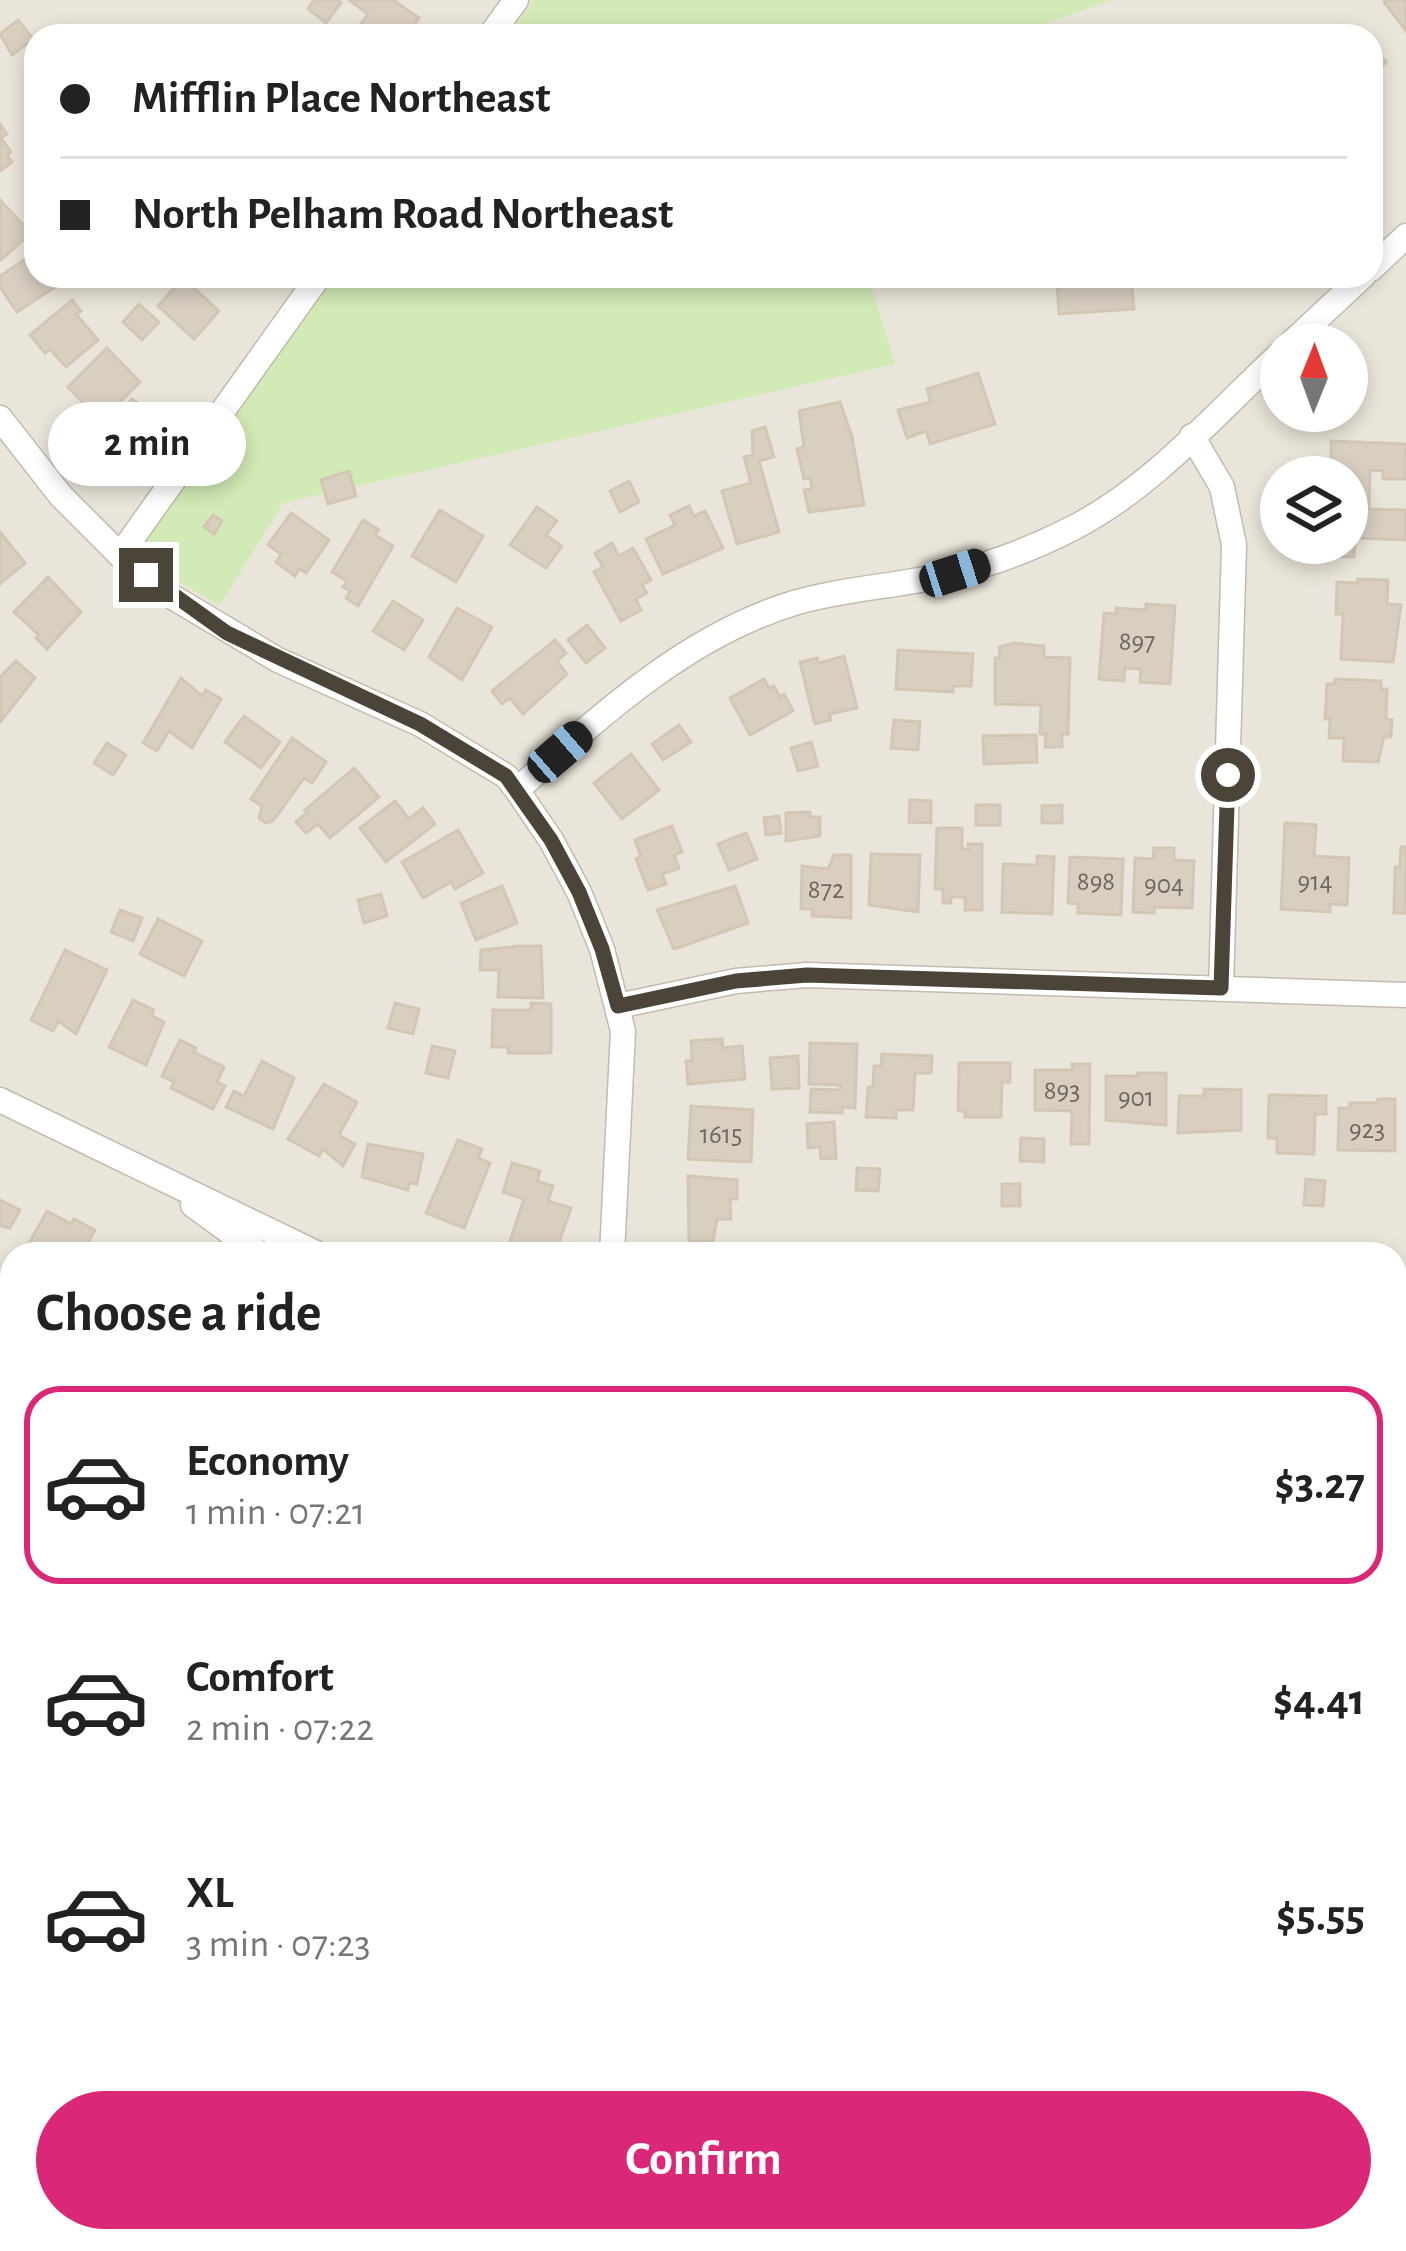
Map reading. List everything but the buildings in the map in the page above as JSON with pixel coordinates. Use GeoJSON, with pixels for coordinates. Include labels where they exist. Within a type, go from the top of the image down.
{"type":"FeatureCollection","features":[{"type":"Feature","properties":{"kind":"street"},"geometry":{"type":"LineString","coordinates":[[1383,258],[1406,236]]}},
{"type":"Feature","properties":{"kind":"street"},"geometry":{"type":"LineString","coordinates":[[120,555],[310,288]]}},
{"type":"Feature","properties":{"kind":"street"},"geometry":{"type":"LineString","coordinates":[[1312,324],[1350,288]]}},
{"type":"Feature","properties":{"kind":"street"},"geometry":{"type":"LineString","coordinates":[[517,790],[622,698],[724,631],[800,601],[955,573],[1028,550],[1116,502],[1260,373]]}},
{"type":"Feature","properties":{"kind":"street"},"geometry":{"type":"LineString","coordinates":[[0,418],[61,496],[120,555],[171,596],[227,633],[420,724],[506,776],[517,790],[579,892],[618,1006],[623,1031],[613,1242]]}},
{"type":"Feature","properties":{"kind":"street"},"geometry":{"type":"LineString","coordinates":[[1192,436],[1222,487],[1234,545],[1221,988]]}},
{"type":"Feature","properties":{"kind":"street"},"geometry":{"type":"LineString","coordinates":[[618,1006],[736,981],[807,975],[1406,995]]}},
{"type":"Feature","properties":{"kind":"street"},"geometry":{"type":"LineString","coordinates":[[0,1100],[292,1242]]}},
{"type":"Feature","properties":{"kind":"street"},"geometry":{"type":"LineString","coordinates":[[158,1179],[244,1242]]}},
{"type":"Feature","properties":{"kind":"shaded area"},"geometry":{"type":"Polygon","coordinates":[[[0,0],[534,0],[517,24],[24,24],[24,288],[328,288],[283,503],[894,364],[872,288],[1383,288],[1383,24],[1045,24],[1112,0],[1406,0],[1406,1242],[0,1242],[0,0]]]}},
{"type":"Feature","properties":{"kind":"green space"},"geometry":{"type":"Polygon","coordinates":[[[534,0],[1112,0],[1045,24],[517,24],[534,0]]]}},
{"type":"Feature","properties":{"kind":"green space"},"geometry":{"type":"Polygon","coordinates":[[[322,288],[872,288],[895,364],[283,503],[220,605],[126,553],[322,288]]]}},
{"type":"Feature","properties":{"kind":"route"},"geometry":{"type":"LineString","coordinates":[[146,575],[227,633],[420,724],[506,776],[551,840],[579,892],[618,1006],[736,981],[807,975],[1221,988],[1228,775]]}}]}
